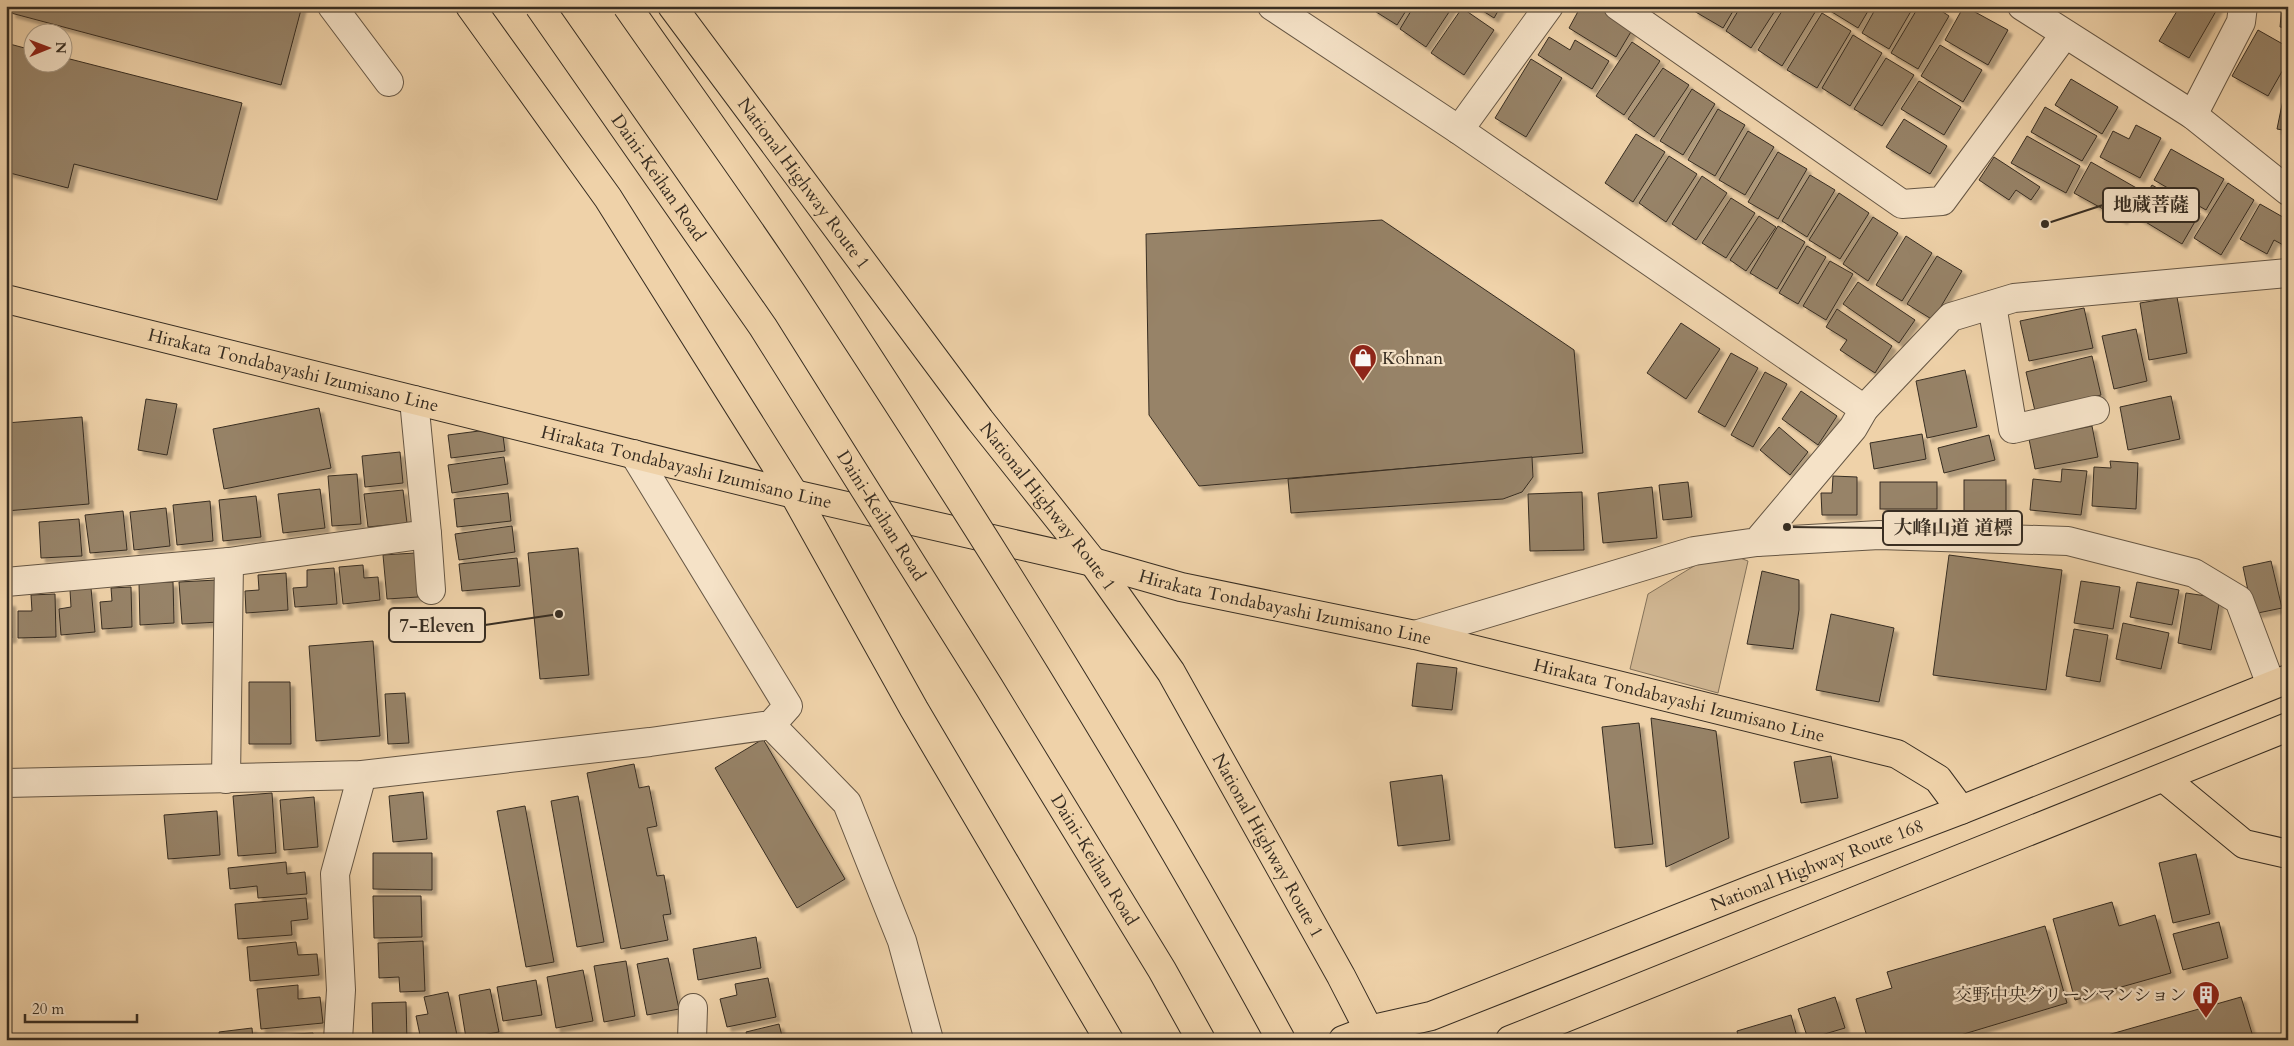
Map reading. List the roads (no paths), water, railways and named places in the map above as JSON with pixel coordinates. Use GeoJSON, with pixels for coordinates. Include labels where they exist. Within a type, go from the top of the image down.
{"type":"FeatureCollection","features":[{"type":"Feature","properties":{"kind":"main road","name":"Daini-Keihan Road"},"geometry":{"type":"LineString","coordinates":[[539,6],[762,327],[994,695],[1162,970],[1201,1040]]}},
{"type":"Feature","properties":{"kind":"main road"},"geometry":{"type":"LineString","coordinates":[[627,6],[826,292],[1058,656],[1224,936],[1281,1040]]}},
{"type":"Feature","properties":{"kind":"main road","name":"National Highway Route 1"},"geometry":{"type":"LineString","coordinates":[[672,6],[980,420],[1094,562],[1171,672],[1372,1035]]}},
{"type":"Feature","properties":{"kind":"main road"},"geometry":{"type":"LineString","coordinates":[[470,8],[608,198],[794,494],[914,709],[1109,1040]]}},
{"type":"Feature","properties":{"kind":"main road","name":"Hirakata Tondabayashi Izumisano Line"},"geometry":{"type":"LineString","coordinates":[[6,299],[794,494],[1094,562],[1181,587],[1415,635],[1897,754],[1938,779],[1961,810]]}},
{"type":"Feature","properties":{"kind":"main road","name":"National Highway Route 168"},"geometry":{"type":"LineString","coordinates":[[1343,1040],[1372,1035],[1431,1016],[1753,889],[1961,810],[2279,682]]}},
{"type":"Feature","properties":{"kind":"main road"},"geometry":{"type":"LineString","coordinates":[[1510,1040],[2288,727]]}},
{"type":"Feature","properties":{"kind":"main road"},"geometry":{"type":"LineString","coordinates":[[2164,778],[2244,844],[2288,854]]}},
{"type":"Feature","properties":{"kind":"street"},"geometry":{"type":"LineString","coordinates":[[332,6],[389,82]]}},
{"type":"Feature","properties":{"kind":"street"},"geometry":{"type":"LineString","coordinates":[[1272,6],[1458,130],[1864,409]]}},
{"type":"Feature","properties":{"kind":"street"},"geometry":{"type":"LineString","coordinates":[[1458,130],[1549,6]]}},
{"type":"Feature","properties":{"kind":"street"},"geometry":{"type":"LineString","coordinates":[[1618,6],[1902,204],[1942,201],[2065,34]]}},
{"type":"Feature","properties":{"kind":"street"},"geometry":{"type":"LineString","coordinates":[[2022,6],[2193,115],[2288,191]]}},
{"type":"Feature","properties":{"kind":"street"},"geometry":{"type":"LineString","coordinates":[[2193,115],[2241,22],[2243,6]]}},
{"type":"Feature","properties":{"kind":"street"},"geometry":{"type":"LineString","coordinates":[[1757,542],[1852,428],[1864,409],[1951,317],[2014,298],[2288,273]]}},
{"type":"Feature","properties":{"kind":"street"},"geometry":{"type":"LineString","coordinates":[[1992,305],[2014,429],[2095,410]]}},
{"type":"Feature","properties":{"kind":"street"},"geometry":{"type":"LineString","coordinates":[[414,400],[431,590]]}},
{"type":"Feature","properties":{"kind":"street"},"geometry":{"type":"LineString","coordinates":[[6,783],[362,775],[650,742],[771,725],[788,706],[634,454]]}},
{"type":"Feature","properties":{"kind":"street"},"geometry":{"type":"LineString","coordinates":[[6,582],[229,562],[427,534]]}},
{"type":"Feature","properties":{"kind":"street"},"geometry":{"type":"LineString","coordinates":[[1415,635],[1694,551],[1757,542],[1880,535],[2068,540],[2194,573],[2239,600],[2279,682]]}},
{"type":"Feature","properties":{"kind":"street"},"geometry":{"type":"LineString","coordinates":[[226,779],[229,562]]}},
{"type":"Feature","properties":{"kind":"street"},"geometry":{"type":"LineString","coordinates":[[771,725],[847,803],[902,941],[929,1040]]}},
{"type":"Feature","properties":{"kind":"street"},"geometry":{"type":"LineString","coordinates":[[338,1040],[341,990],[335,874],[362,775]]}},
{"type":"Feature","properties":{"kind":"street"},"geometry":{"type":"LineString","coordinates":[[692,1040],[693,1008]]}},
{"type":"Feature","properties":{"kind":"place","name":"地蔵菩薩"},"geometry":{"type":"Point","coordinates":[2045,224]}},
{"type":"Feature","properties":{"kind":"place","name":"Kohnan"},"geometry":{"type":"Point","coordinates":[1363,382]}},
{"type":"Feature","properties":{"kind":"place","name":"大峰山道 道標"},"geometry":{"type":"Point","coordinates":[1787,527]}},
{"type":"Feature","properties":{"kind":"place","name":"7-Eleven"},"geometry":{"type":"Point","coordinates":[559,614]}},
{"type":"Feature","properties":{"kind":"place","name":"交野中央グリーンマンション"},"geometry":{"type":"Point","coordinates":[2206,1019]}}]}
